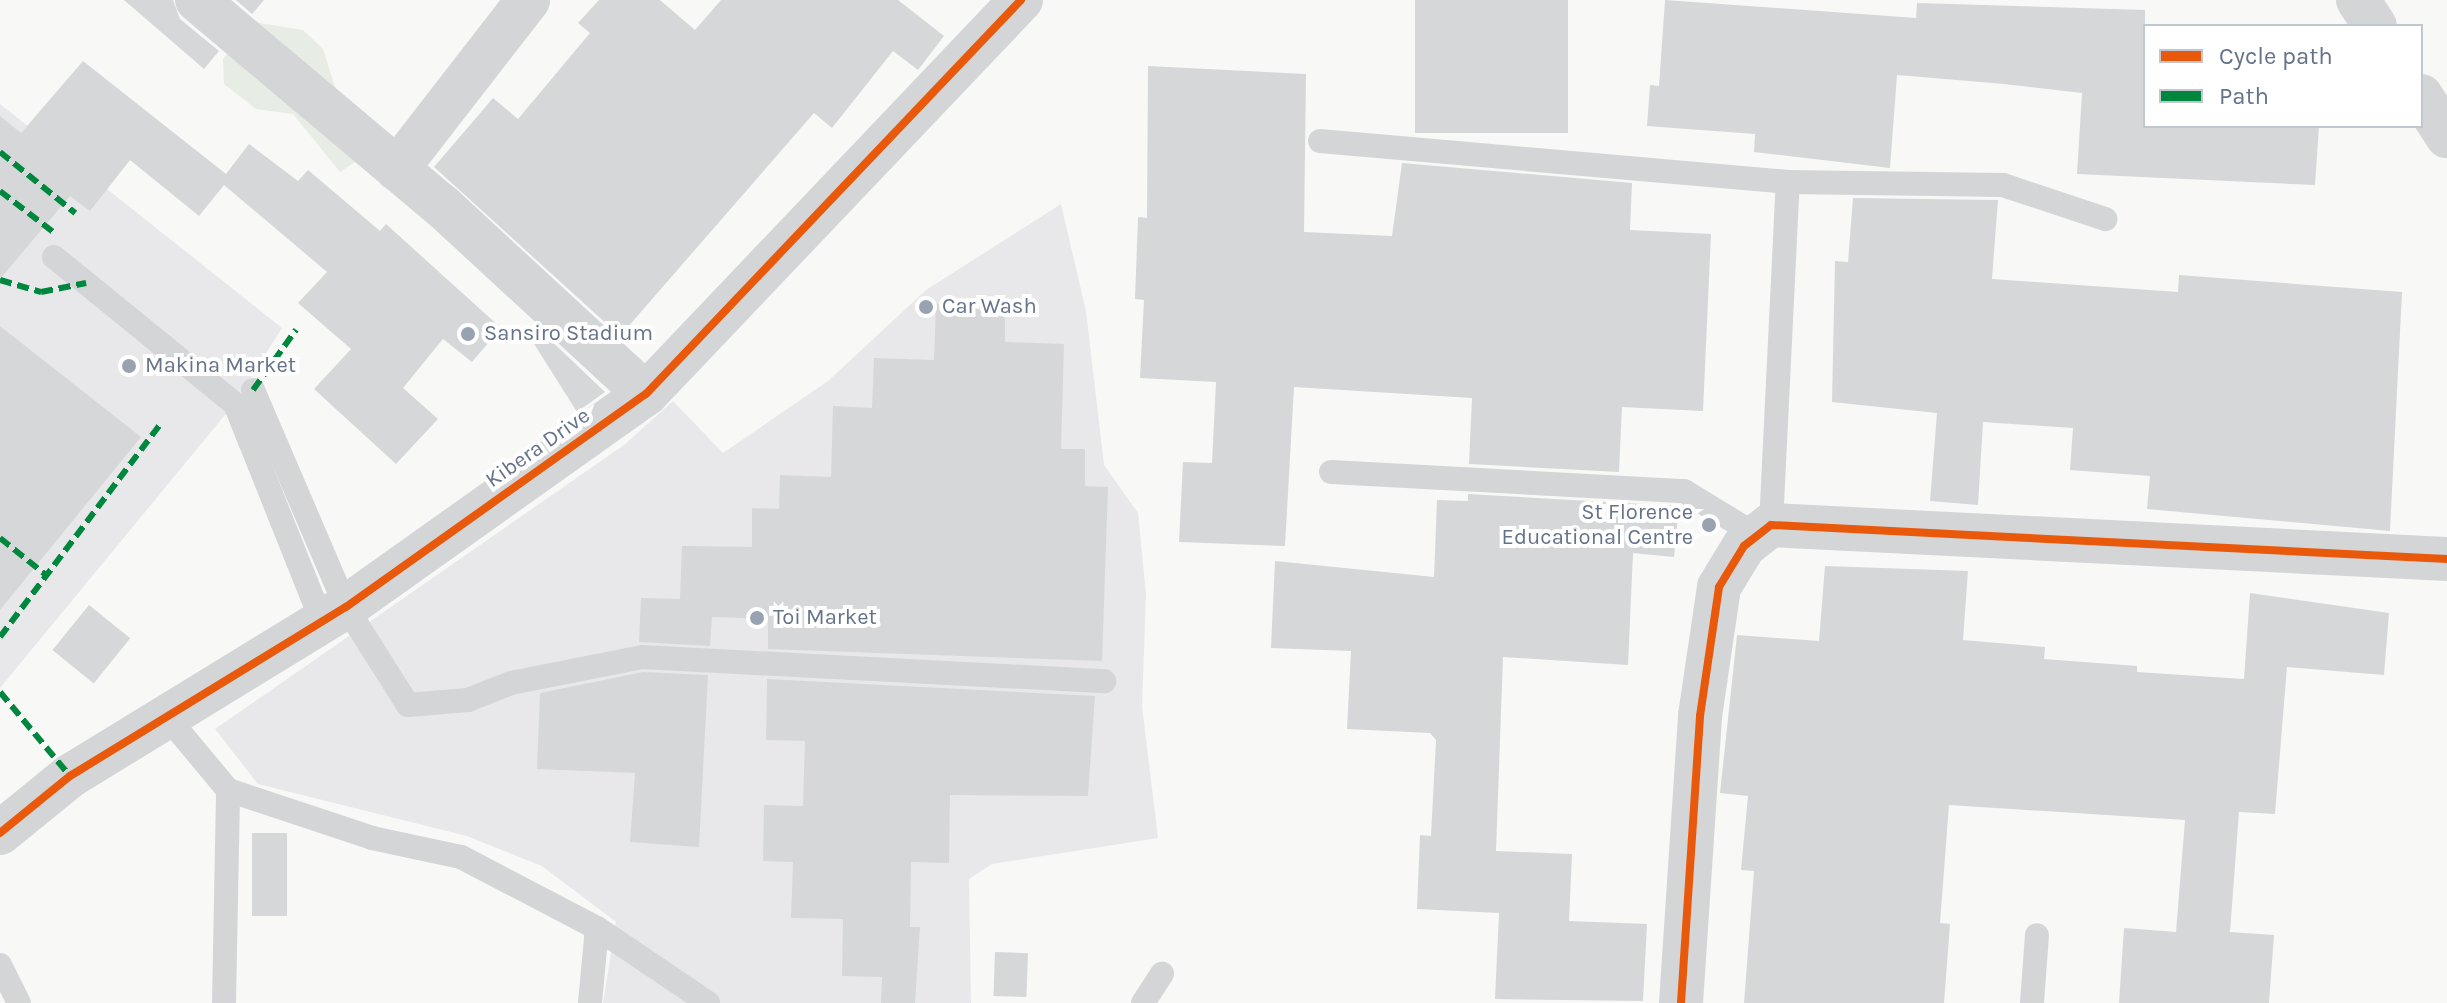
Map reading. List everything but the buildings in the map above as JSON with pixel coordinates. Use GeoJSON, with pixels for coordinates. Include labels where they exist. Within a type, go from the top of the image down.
{"type":"FeatureCollection","features":[{"type":"Feature","properties":{"kind":"street"},"geometry":{"type":"LineString","coordinates":[[197,0],[397,169],[646,394]]}},
{"type":"Feature","properties":{"kind":"street"},"geometry":{"type":"LineString","coordinates":[[397,169],[528,0]]}},
{"type":"Feature","properties":{"kind":"street","name":"Kibera Drive"},"geometry":{"type":"LineString","coordinates":[[0,833],[70,776],[334,614],[646,394],[1021,0]]}},
{"type":"Feature","properties":{"kind":"street"},"geometry":{"type":"LineString","coordinates":[[2358,0],[2374,24]]}},
{"type":"Feature","properties":{"kind":"street"},"geometry":{"type":"LineString","coordinates":[[2423,99],[2447,136]]}},
{"type":"Feature","properties":{"kind":"street"},"geometry":{"type":"LineString","coordinates":[[1681,1003],[1700,716],[1719,587],[1765,530],[2447,559]]}},
{"type":"Feature","properties":{"kind":"lane"},"geometry":{"type":"LineString","coordinates":[[1320,141],[1788,182],[2003,185],[2105,219]]}},
{"type":"Feature","properties":{"kind":"lane"},"geometry":{"type":"LineString","coordinates":[[1331,472],[1684,491],[1765,530],[1788,182]]}},
{"type":"Feature","properties":{"kind":"lane"},"geometry":{"type":"LineString","coordinates":[[54,257],[235,404],[334,614],[408,705],[468,700],[511,683],[642,657],[1104,681]]}},
{"type":"Feature","properties":{"kind":"lane"},"geometry":{"type":"LineString","coordinates":[[253,390],[334,614]]}},
{"type":"Feature","properties":{"kind":"lane"},"geometry":{"type":"LineString","coordinates":[[168,718],[228,790],[372,838],[461,857],[597,928],[708,1003]]}},
{"type":"Feature","properties":{"kind":"lane"},"geometry":{"type":"LineString","coordinates":[[224,1003],[228,790]]}},
{"type":"Feature","properties":{"kind":"lane"},"geometry":{"type":"LineString","coordinates":[[590,1003],[597,928]]}},
{"type":"Feature","properties":{"kind":"lane"},"geometry":{"type":"LineString","coordinates":[[2032,1003],[2037,935]]}},
{"type":"Feature","properties":{"kind":"lane"},"geometry":{"type":"LineString","coordinates":[[0,965],[10,998]]}},
{"type":"Feature","properties":{"kind":"lane"},"geometry":{"type":"LineString","coordinates":[[1143,1003],[1162,974]]}},
{"type":"Feature","properties":{"kind":"shaded area"},"geometry":{"type":"Polygon","coordinates":[[[252,22],[303,30],[323,49],[358,160],[340,172],[293,114],[256,109],[224,84],[223,59],[252,22]]]}},
{"type":"Feature","properties":{"kind":"shaded area","name":"Makina Market"},"geometry":{"type":"Polygon","coordinates":[[[0,104],[282,328],[234,404],[0,688],[0,104]]]}},
{"type":"Feature","properties":{"kind":"shaded area","name":"Toi Market"},"geometry":{"type":"Polygon","coordinates":[[[1061,204],[1086,311],[1104,465],[1138,513],[1146,594],[1142,706],[1158,838],[992,864],[969,879],[971,1003],[603,1003],[616,922],[542,866],[467,836],[258,784],[215,729],[624,445],[673,401],[723,453],[828,381],[926,290],[1061,204]]]}},
{"type":"Feature","properties":{"kind":"marked path"},"geometry":{"type":"LineString","coordinates":[[0,152],[75,213]]}},
{"type":"Feature","properties":{"kind":"marked path"},"geometry":{"type":"LineString","coordinates":[[0,191],[53,232]]}},
{"type":"Feature","properties":{"kind":"marked path"},"geometry":{"type":"LineString","coordinates":[[0,280],[41,292],[86,283]]}},
{"type":"Feature","properties":{"kind":"marked path"},"geometry":{"type":"LineString","coordinates":[[253,390],[296,330]]}},
{"type":"Feature","properties":{"kind":"marked path"},"geometry":{"type":"LineString","coordinates":[[0,637],[160,425]]}},
{"type":"Feature","properties":{"kind":"marked path"},"geometry":{"type":"LineString","coordinates":[[0,538],[46,575]]}},
{"type":"Feature","properties":{"kind":"marked path"},"geometry":{"type":"LineString","coordinates":[[0,692],[70,776]]}},
{"type":"Feature","properties":{"kind":"cycle path"},"geometry":{"type":"LineString","coordinates":[[0,833],[70,776],[346,607],[646,394],[1021,0]]}},
{"type":"Feature","properties":{"kind":"cycle path"},"geometry":{"type":"LineString","coordinates":[[1681,1003],[1700,716],[1719,587],[1744,546],[1771,525],[2447,559]]}},
{"type":"Feature","properties":{"kind":"place","name":"Car Wash"},"geometry":{"type":"Point","coordinates":[926,307]}},
{"type":"Feature","properties":{"kind":"place","name":"Sansiro Stadium"},"geometry":{"type":"Point","coordinates":[468,334]}},
{"type":"Feature","properties":{"kind":"place","name":"Makina Market"},"geometry":{"type":"Point","coordinates":[129,366]}},
{"type":"Feature","properties":{"kind":"place","name":"St Florence Educational Centre"},"geometry":{"type":"Point","coordinates":[1709,525]}},
{"type":"Feature","properties":{"kind":"place","name":"Toi Market"},"geometry":{"type":"Point","coordinates":[757,618]}}]}
